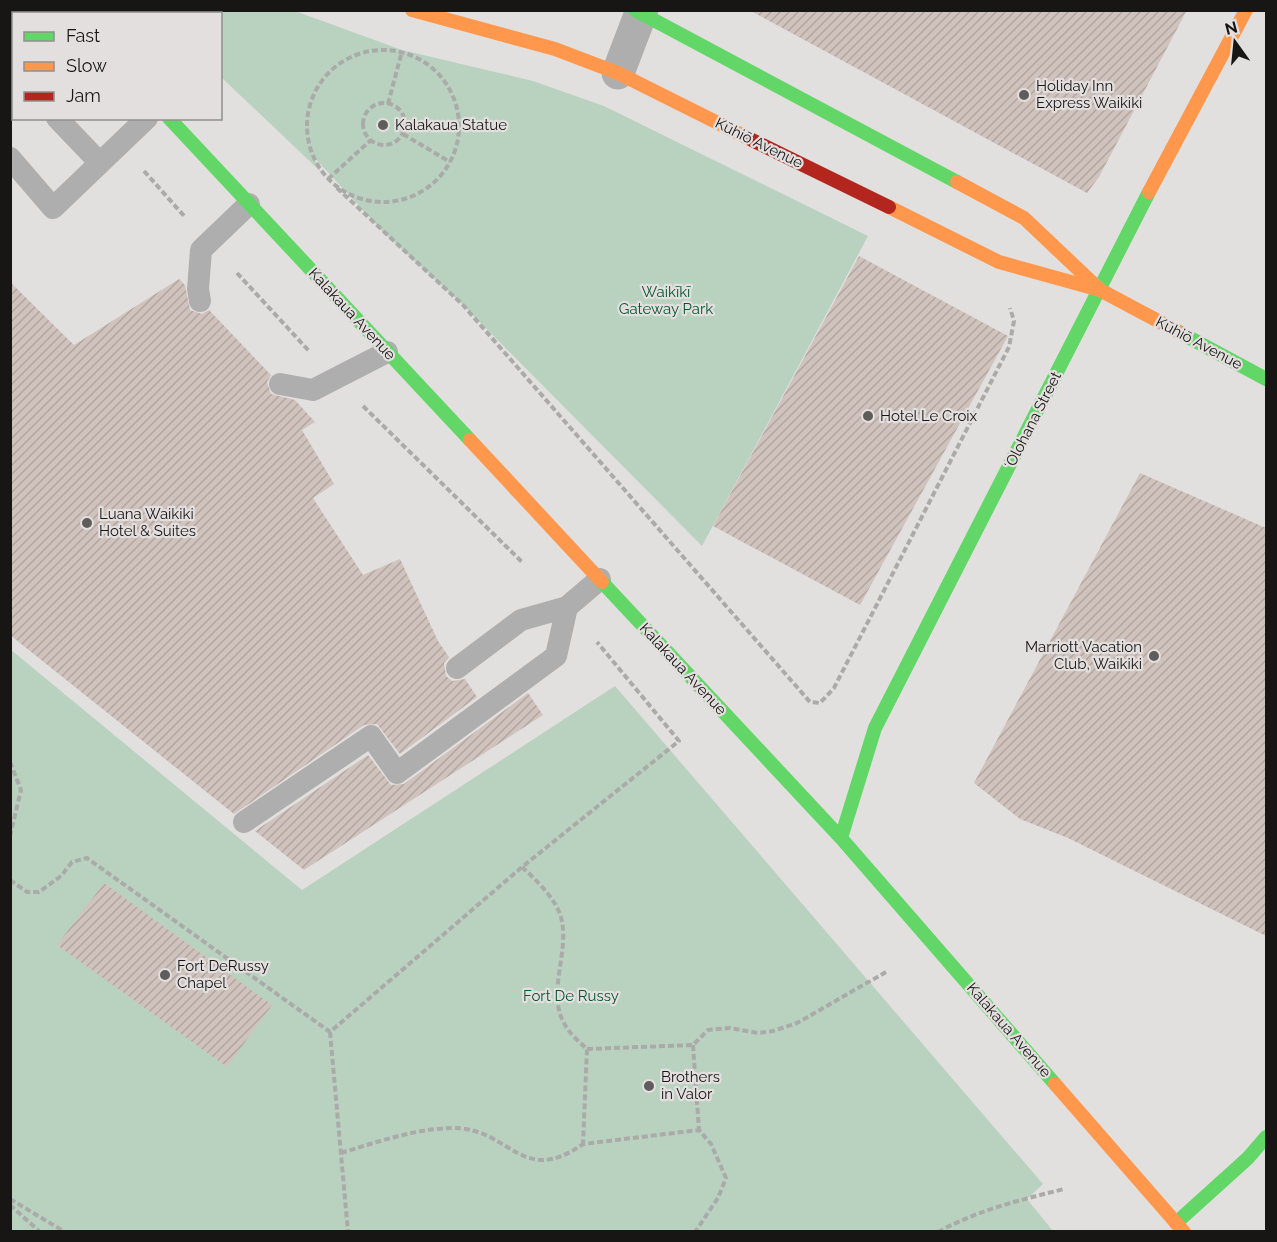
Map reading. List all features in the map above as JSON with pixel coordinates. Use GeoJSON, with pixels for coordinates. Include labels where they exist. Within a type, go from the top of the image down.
{"type":"FeatureCollection","features":[{"type":"Feature","properties":{"kind":"street","name":"Kūhiō Avenue"},"geometry":{"type":"LineString","coordinates":[[412,10],[555,49],[618,73],[999,262],[1100,290],[1266,379]]}},
{"type":"Feature","properties":{"kind":"street","name":"ʻOlohana Street"},"geometry":{"type":"LineString","coordinates":[[841,838],[875,728],[1132,224],[1246,10]]}},
{"type":"Feature","properties":{"kind":"street","name":"Kūhiō Avenue"},"geometry":{"type":"LineString","coordinates":[[639,11],[1024,218],[1100,290]]}},
{"type":"Feature","properties":{"kind":"street"},"geometry":{"type":"LineString","coordinates":[[618,73],[639,11]]}},
{"type":"Feature","properties":{"kind":"street","name":"Kalakaua Avenue"},"geometry":{"type":"LineString","coordinates":[[171,120],[841,838],[1180,1228]]}},
{"type":"Feature","properties":{"kind":"street"},"geometry":{"type":"LineString","coordinates":[[1180,1228],[1266,1137]]}},
{"type":"Feature","properties":{"kind":"lane"},"geometry":{"type":"LineString","coordinates":[[59,120],[100,163]]}},
{"type":"Feature","properties":{"kind":"lane"},"geometry":{"type":"LineString","coordinates":[[10,158],[53,208],[145,120]]}},
{"type":"Feature","properties":{"kind":"lane"},"geometry":{"type":"LineString","coordinates":[[200,301],[198,289],[201,250],[249,204]]}},
{"type":"Feature","properties":{"kind":"lane"},"geometry":{"type":"LineString","coordinates":[[280,384],[313,390],[334,377],[387,352]]}},
{"type":"Feature","properties":{"kind":"lane"},"geometry":{"type":"LineString","coordinates":[[457,668],[521,620],[567,607],[600,579]]}},
{"type":"Feature","properties":{"kind":"lane"},"geometry":{"type":"LineString","coordinates":[[244,822],[371,736],[397,773],[556,656],[567,607]]}},
{"type":"Feature","properties":{"kind":"path"},"geometry":{"type":"LineString","coordinates":[[337,188],[359,200],[384,203],[408,199],[430,187],[450,162],[457,147],[460,123],[455,99],[436,72],[424,62],[402,50],[381,50],[351,58],[325,76],[314,93],[307,112],[306,134],[311,154],[337,188],[463,305],[805,699],[815,703],[826,699],[834,688],[1009,347],[1014,321],[1010,306],[1003,300]]}},
{"type":"Feature","properties":{"kind":"path"},"geometry":{"type":"LineString","coordinates":[[388,104],[402,50]]}},
{"type":"Feature","properties":{"kind":"path"},"geometry":{"type":"LineString","coordinates":[[378,103],[388,104],[403,113],[406,119],[403,134],[387,146],[371,140],[364,131],[364,118],[372,106],[378,103]]}},
{"type":"Feature","properties":{"kind":"path"},"geometry":{"type":"LineString","coordinates":[[403,134],[450,162]]}},
{"type":"Feature","properties":{"kind":"path"},"geometry":{"type":"LineString","coordinates":[[328,179],[371,140]]}},
{"type":"Feature","properties":{"kind":"path"},"geometry":{"type":"LineString","coordinates":[[118,144],[207,243],[334,377],[567,607],[679,741],[522,867],[330,1032]]}},
{"type":"Feature","properties":{"kind":"path"},"geometry":{"type":"LineString","coordinates":[[10,762],[21,790],[10,836]]}},
{"type":"Feature","properties":{"kind":"path"},"geometry":{"type":"LineString","coordinates":[[10,880],[27,892],[39,892],[61,876],[72,862],[87,858],[330,1032],[348,1232]]}},
{"type":"Feature","properties":{"kind":"path"},"geometry":{"type":"LineString","coordinates":[[522,867],[537,882],[560,916],[563,941],[558,1003],[564,1024],[587,1049],[582,1144]]}},
{"type":"Feature","properties":{"kind":"path"},"geometry":{"type":"LineString","coordinates":[[587,1049],[693,1045],[708,1030],[730,1028],[758,1034],[796,1023],[886,972]]}},
{"type":"Feature","properties":{"kind":"path"},"geometry":{"type":"LineString","coordinates":[[693,1045],[699,1130],[711,1144],[726,1178],[718,1198],[695,1232]]}},
{"type":"Feature","properties":{"kind":"path"},"geometry":{"type":"LineString","coordinates":[[341,1153],[419,1132],[454,1128],[477,1131],[494,1137],[515,1153],[539,1161],[572,1152],[582,1144],[699,1130]]}},
{"type":"Feature","properties":{"kind":"path"},"geometry":{"type":"LineString","coordinates":[[938,1232],[967,1216],[1064,1189]]}},
{"type":"Feature","properties":{"kind":"path"},"geometry":{"type":"LineString","coordinates":[[10,1199],[65,1232]]}},
{"type":"Feature","properties":{"kind":"path"},"geometry":{"type":"LineString","coordinates":[[10,1205],[40,1232]]}},
{"type":"Feature","properties":{"kind":"green space","name":"Waikīkī Gateway Park"},"geometry":{"type":"Polygon","coordinates":[[[295,11],[402,50],[533,81],[604,106],[868,236],[702,546],[463,305],[384,233],[313,156],[321,172],[222,78],[222,12],[151,12],[295,11]]]}},
{"type":"Feature","properties":{"kind":"green space","name":"Fort De Russy"},"geometry":{"type":"Polygon","coordinates":[[[10,649],[302,890],[615,686],[1043,1184],[1027,1199],[1053,1231],[11,1231],[10,649]]]}},
{"type":"Feature","properties":{"kind":"building","name":"Holiday Inn Express Waikiki"},"geometry":{"type":"Polygon","coordinates":[[[749,10],[1187,10],[1099,177],[1087,193],[749,10]]]}},
{"type":"Feature","properties":{"kind":"building","name":"Hotel Le Croix"},"geometry":{"type":"Polygon","coordinates":[[[859,256],[1008,336],[860,605],[713,526],[859,256]]]}},
{"type":"Feature","properties":{"kind":"building"},"geometry":{"type":"Polygon","coordinates":[[[179,279],[185,285],[190,310],[202,314],[209,310],[271,375],[267,382],[271,394],[295,400],[315,422],[302,430],[334,484],[313,498],[363,575],[400,559],[438,641],[449,657],[444,663],[446,676],[452,681],[465,679],[477,697],[400,754],[377,724],[364,725],[234,814],[10,635],[10,282],[74,345],[179,279]]]}},
{"type":"Feature","properties":{"kind":"building","name":"Marriott Vacation Club, Waikiki"},"geometry":{"type":"Polygon","coordinates":[[[1140,473],[1266,528],[1266,936],[1068,838],[1020,819],[974,783],[1140,473]]]}},
{"type":"Feature","properties":{"kind":"building"},"geometry":{"type":"Polygon","coordinates":[[[528,693],[543,715],[304,870],[255,831],[368,755],[391,785],[404,784],[528,693]]]}},
{"type":"Feature","properties":{"kind":"building","name":"Fort DeRussy Chapel"},"geometry":{"type":"Polygon","coordinates":[[[104,883],[272,1005],[227,1067],[57,945],[104,883]]]}},
{"type":"Feature","properties":{"kind":"traffic: fast"},"geometry":{"type":"LineString","coordinates":[[635,10],[957,182]]}},
{"type":"Feature","properties":{"kind":"traffic: fast"},"geometry":{"type":"LineString","coordinates":[[171,120],[470,440]]}},
{"type":"Feature","properties":{"kind":"traffic: fast"},"geometry":{"type":"LineString","coordinates":[[841,838],[875,728],[1149,192]]}},
{"type":"Feature","properties":{"kind":"traffic: fast"},"geometry":{"type":"LineString","coordinates":[[1177,331],[1266,379]]}},
{"type":"Feature","properties":{"kind":"traffic: fast"},"geometry":{"type":"LineString","coordinates":[[602,582],[841,838],[1055,1084]]}},
{"type":"Feature","properties":{"kind":"traffic: fast"},"geometry":{"type":"LineString","coordinates":[[1176,1223],[1248,1158],[1266,1137]]}},
{"type":"Feature","properties":{"kind":"traffic: slow"},"geometry":{"type":"LineString","coordinates":[[412,10],[555,49],[618,73],[752,140]]}},
{"type":"Feature","properties":{"kind":"traffic: slow"},"geometry":{"type":"LineString","coordinates":[[1149,192],[1246,10]]}},
{"type":"Feature","properties":{"kind":"traffic: slow"},"geometry":{"type":"LineString","coordinates":[[957,182],[1024,218],[1099,289]]}},
{"type":"Feature","properties":{"kind":"traffic: slow"},"geometry":{"type":"LineString","coordinates":[[889,207],[999,262],[1100,290],[1177,331]]}},
{"type":"Feature","properties":{"kind":"traffic: slow"},"geometry":{"type":"LineString","coordinates":[[470,440],[602,582]]}},
{"type":"Feature","properties":{"kind":"traffic: slow"},"geometry":{"type":"LineString","coordinates":[[1055,1084],[1184,1232]]}},
{"type":"Feature","properties":{"kind":"traffic: jam"},"geometry":{"type":"LineString","coordinates":[[752,140],[889,207]]}},
{"type":"Feature","properties":{"kind":"place","name":"Holiday Inn Express Waikiki"},"geometry":{"type":"Point","coordinates":[1024,95]}},
{"type":"Feature","properties":{"kind":"place","name":"Kalakaua Statue"},"geometry":{"type":"Point","coordinates":[383,125]}},
{"type":"Feature","properties":{"kind":"place","name":"Hotel Le Croix"},"geometry":{"type":"Point","coordinates":[868,416]}},
{"type":"Feature","properties":{"kind":"place","name":"Luana Waikiki Hotel & Suites"},"geometry":{"type":"Point","coordinates":[87,523]}},
{"type":"Feature","properties":{"kind":"place","name":"Marriott Vacation Club, Waikiki"},"geometry":{"type":"Point","coordinates":[1154,656]}},
{"type":"Feature","properties":{"kind":"place","name":"Fort DeRussy Chapel"},"geometry":{"type":"Point","coordinates":[165,975]}},
{"type":"Feature","properties":{"kind":"place","name":"Brothers in Valor"},"geometry":{"type":"Point","coordinates":[649,1086]}}]}
